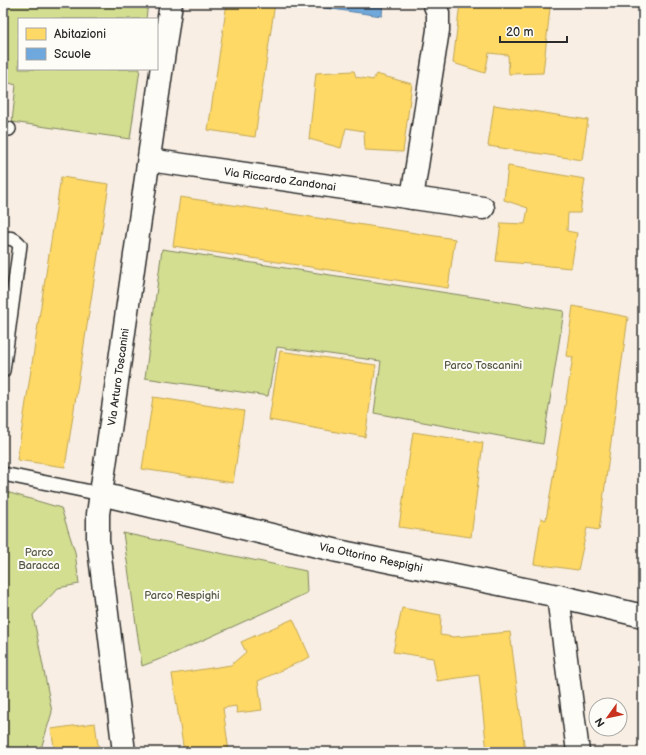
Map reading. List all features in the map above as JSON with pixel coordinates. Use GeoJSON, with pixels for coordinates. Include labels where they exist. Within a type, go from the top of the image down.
{"type":"FeatureCollection","features":[{"type":"Feature","properties":{"kind":"street","name":"Via Arturo Toscanini"},"geometry":{"type":"LineString","coordinates":[[124,752],[98,540],[98,514],[171,3]]}},
{"type":"Feature","properties":{"kind":"street"},"geometry":{"type":"LineString","coordinates":[[412,198],[438,30],[438,13],[434,3]]}},
{"type":"Feature","properties":{"kind":"street","name":"Via Riccardo Zandonai"},"geometry":{"type":"LineString","coordinates":[[149,160],[483,208]]}},
{"type":"Feature","properties":{"kind":"street","name":"Via Ottorino Respighi"},"geometry":{"type":"LineString","coordinates":[[101,494],[338,551],[558,596],[643,616]]}},
{"type":"Feature","properties":{"kind":"street"},"geometry":{"type":"LineString","coordinates":[[558,596],[578,752]]}},
{"type":"Feature","properties":{"kind":"lane"},"geometry":{"type":"LineString","coordinates":[[3,239],[10,238],[20,245],[3,371]]}},
{"type":"Feature","properties":{"kind":"lane"},"geometry":{"type":"LineString","coordinates":[[3,474],[101,494]]}},
{"type":"Feature","properties":{"kind":"green space"},"geometry":{"type":"Polygon","coordinates":[[[3,3],[148,3],[146,18],[18,18],[18,70],[140,70],[130,139],[12,122],[16,85],[3,81],[3,3]]]}},
{"type":"Feature","properties":{"kind":"green space","name":"Parco Toscanini"},"geometry":{"type":"Polygon","coordinates":[[[162,249],[564,311],[543,444],[374,413],[381,361],[277,347],[268,396],[145,378],[162,249]]]}},
{"type":"Feature","properties":{"kind":"green space","name":"Parco Baracca"},"geometry":{"type":"Polygon","coordinates":[[[3,491],[61,508],[75,552],[79,584],[58,588],[33,615],[52,712],[40,752],[22,752],[3,745],[3,491]]]}},
{"type":"Feature","properties":{"kind":"green space","name":"Parco Respighi"},"geometry":{"type":"Polygon","coordinates":[[[123,533],[306,571],[307,593],[168,656],[142,666],[123,533]]]}},
{"type":"Feature","properties":{"kind":"building: Abitazioni"},"geometry":{"type":"Polygon","coordinates":[[[227,3],[275,3],[255,137],[208,130],[227,3]]]}},
{"type":"Feature","properties":{"kind":"building: Abitazioni"},"geometry":{"type":"Polygon","coordinates":[[[460,3],[505,3],[517,5],[518,3],[533,3],[550,8],[543,73],[509,74],[508,55],[489,53],[485,73],[453,63],[460,3]]]}},
{"type":"Feature","properties":{"kind":"building: Abitazioni"},"geometry":{"type":"Polygon","coordinates":[[[354,71],[356,77],[373,80],[376,74],[412,84],[403,152],[365,150],[364,131],[346,128],[341,148],[309,139],[316,73],[354,71]]]}},
{"type":"Feature","properties":{"kind":"building: Abitazioni"},"geometry":{"type":"Polygon","coordinates":[[[494,105],[588,120],[582,160],[488,146],[494,105]]]}},
{"type":"Feature","properties":{"kind":"building: Abitazioni"},"geometry":{"type":"Polygon","coordinates":[[[508,166],[585,179],[580,213],[568,213],[567,231],[577,233],[571,268],[496,261],[501,223],[525,224],[528,208],[504,200],[508,166]]]}},
{"type":"Feature","properties":{"kind":"building: Abitazioni"},"geometry":{"type":"Polygon","coordinates":[[[61,177],[109,184],[65,467],[17,460],[61,177]]]}},
{"type":"Feature","properties":{"kind":"building: Abitazioni"},"geometry":{"type":"Polygon","coordinates":[[[180,197],[455,239],[448,288],[173,246],[180,197]]]}},
{"type":"Feature","properties":{"kind":"building: Abitazioni"},"geometry":{"type":"Polygon","coordinates":[[[573,306],[628,317],[599,530],[587,528],[578,570],[534,564],[541,518],[546,520],[573,357],[566,356],[573,306]]]}},
{"type":"Feature","properties":{"kind":"building: Abitazioni"},"geometry":{"type":"Polygon","coordinates":[[[280,351],[376,365],[365,437],[269,420],[280,351]]]}},
{"type":"Feature","properties":{"kind":"building: Abitazioni"},"geometry":{"type":"Polygon","coordinates":[[[153,397],[244,411],[233,483],[142,469],[153,397]]]}},
{"type":"Feature","properties":{"kind":"building: Abitazioni"},"geometry":{"type":"Polygon","coordinates":[[[413,432],[483,443],[471,537],[399,527],[413,432]]]}},
{"type":"Feature","properties":{"kind":"building: Abitazioni"},"geometry":{"type":"Polygon","coordinates":[[[402,608],[441,615],[440,635],[454,637],[510,632],[525,752],[487,752],[479,675],[437,681],[433,658],[393,652],[402,608]]]}},
{"type":"Feature","properties":{"kind":"building: Abitazioni"},"geometry":{"type":"Polygon","coordinates":[[[293,619],[310,657],[258,681],[262,710],[237,713],[236,706],[223,708],[229,752],[184,752],[172,674],[231,665],[246,652],[241,642],[293,619]]]}},
{"type":"Feature","properties":{"kind":"building: Abitazioni"},"geometry":{"type":"Polygon","coordinates":[[[95,723],[99,752],[55,752],[51,729],[95,723]]]}},
{"type":"Feature","properties":{"kind":"building: Scuole"},"geometry":{"type":"Polygon","coordinates":[[[303,3],[383,3],[382,16],[303,5],[303,3]]]}}]}
